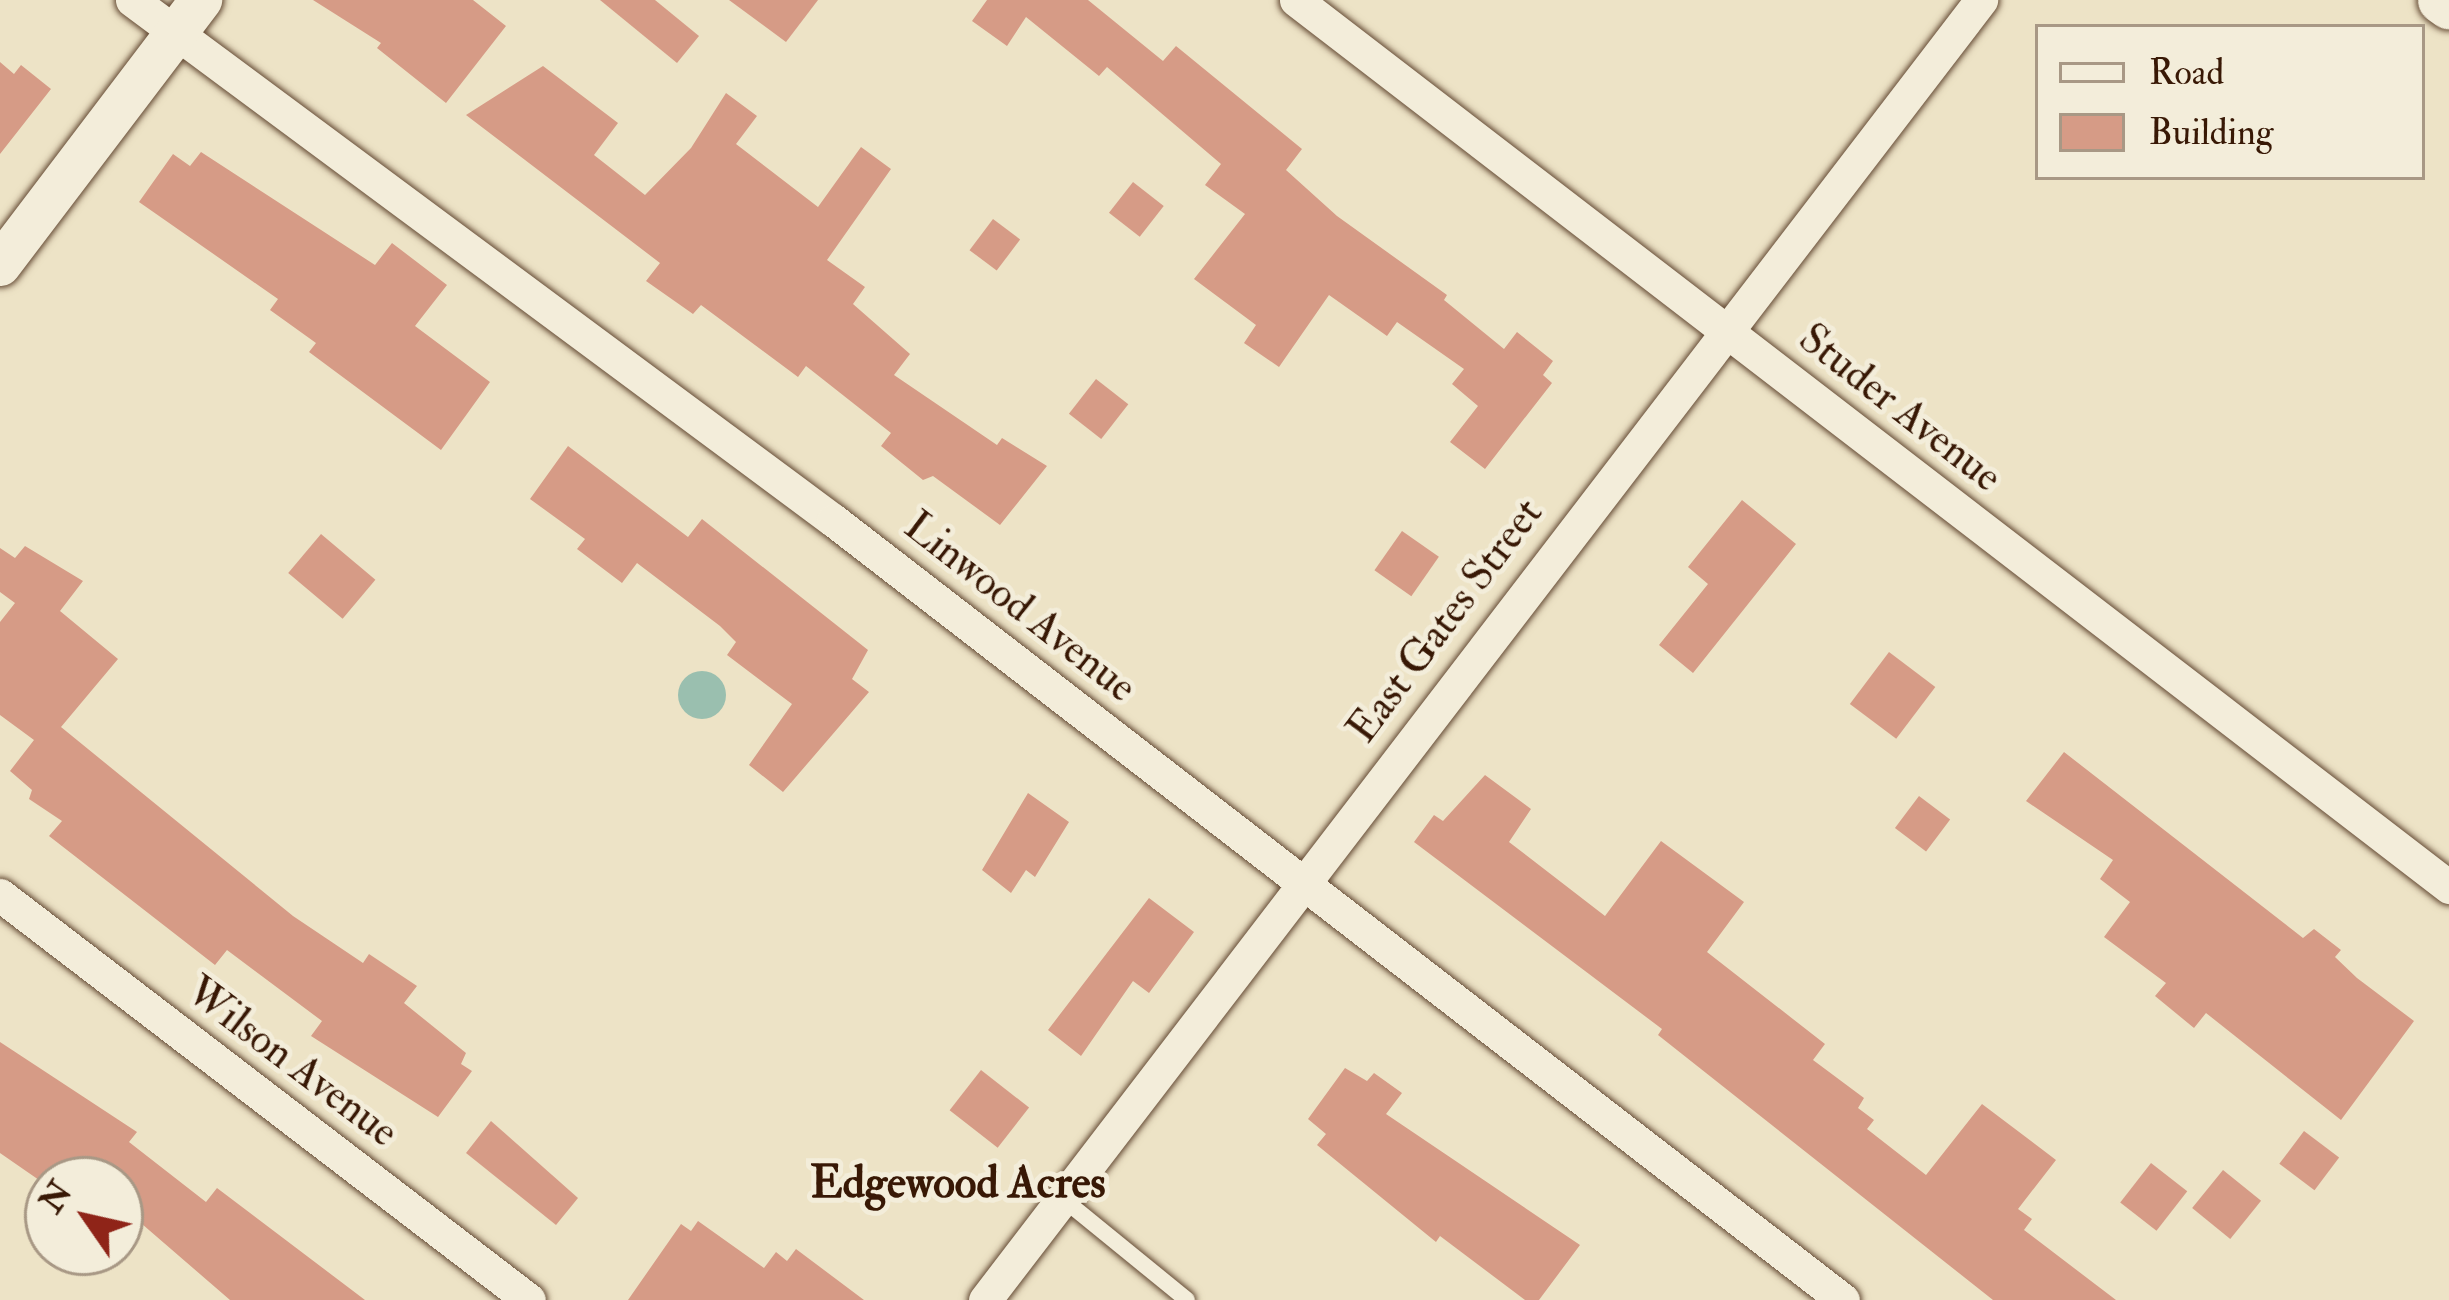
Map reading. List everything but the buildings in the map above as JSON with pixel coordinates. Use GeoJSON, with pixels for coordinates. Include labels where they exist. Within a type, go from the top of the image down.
{"type":"FeatureCollection","features":[{"type":"Feature","properties":{"kind":"street","name":"Linwood Avenue"},"geometry":{"type":"LineString","coordinates":[[132,0],[189,16],[1844,1300]]}},
{"type":"Feature","properties":{"kind":"street","name":"Studer Avenue"},"geometry":{"type":"LineString","coordinates":[[1296,0],[2449,887]]}},
{"type":"Feature","properties":{"kind":"street","name":"East Gates Street"},"geometry":{"type":"LineString","coordinates":[[985,1300],[1981,0]]}},
{"type":"Feature","properties":{"kind":"street"},"geometry":{"type":"LineString","coordinates":[[0,265],[189,16]]}},
{"type":"Feature","properties":{"kind":"street","name":"Wilson Avenue"},"geometry":{"type":"LineString","coordinates":[[0,895],[529,1300]]}},
{"type":"Feature","properties":{"kind":"lane"},"geometry":{"type":"LineString","coordinates":[[1062,1198],[1187,1300]]}},
{"type":"Feature","properties":{"kind":"shaded area"},"geometry":{"type":"Polygon","coordinates":[[[702,671],[719,678],[726,695],[719,712],[702,719],[685,712],[678,695],[685,678],[702,671]]]}},
{"type":"Feature","properties":{"kind":"district","name":"Edgewood Acres"},"geometry":{"type":"Point","coordinates":[958,1184]}}]}
